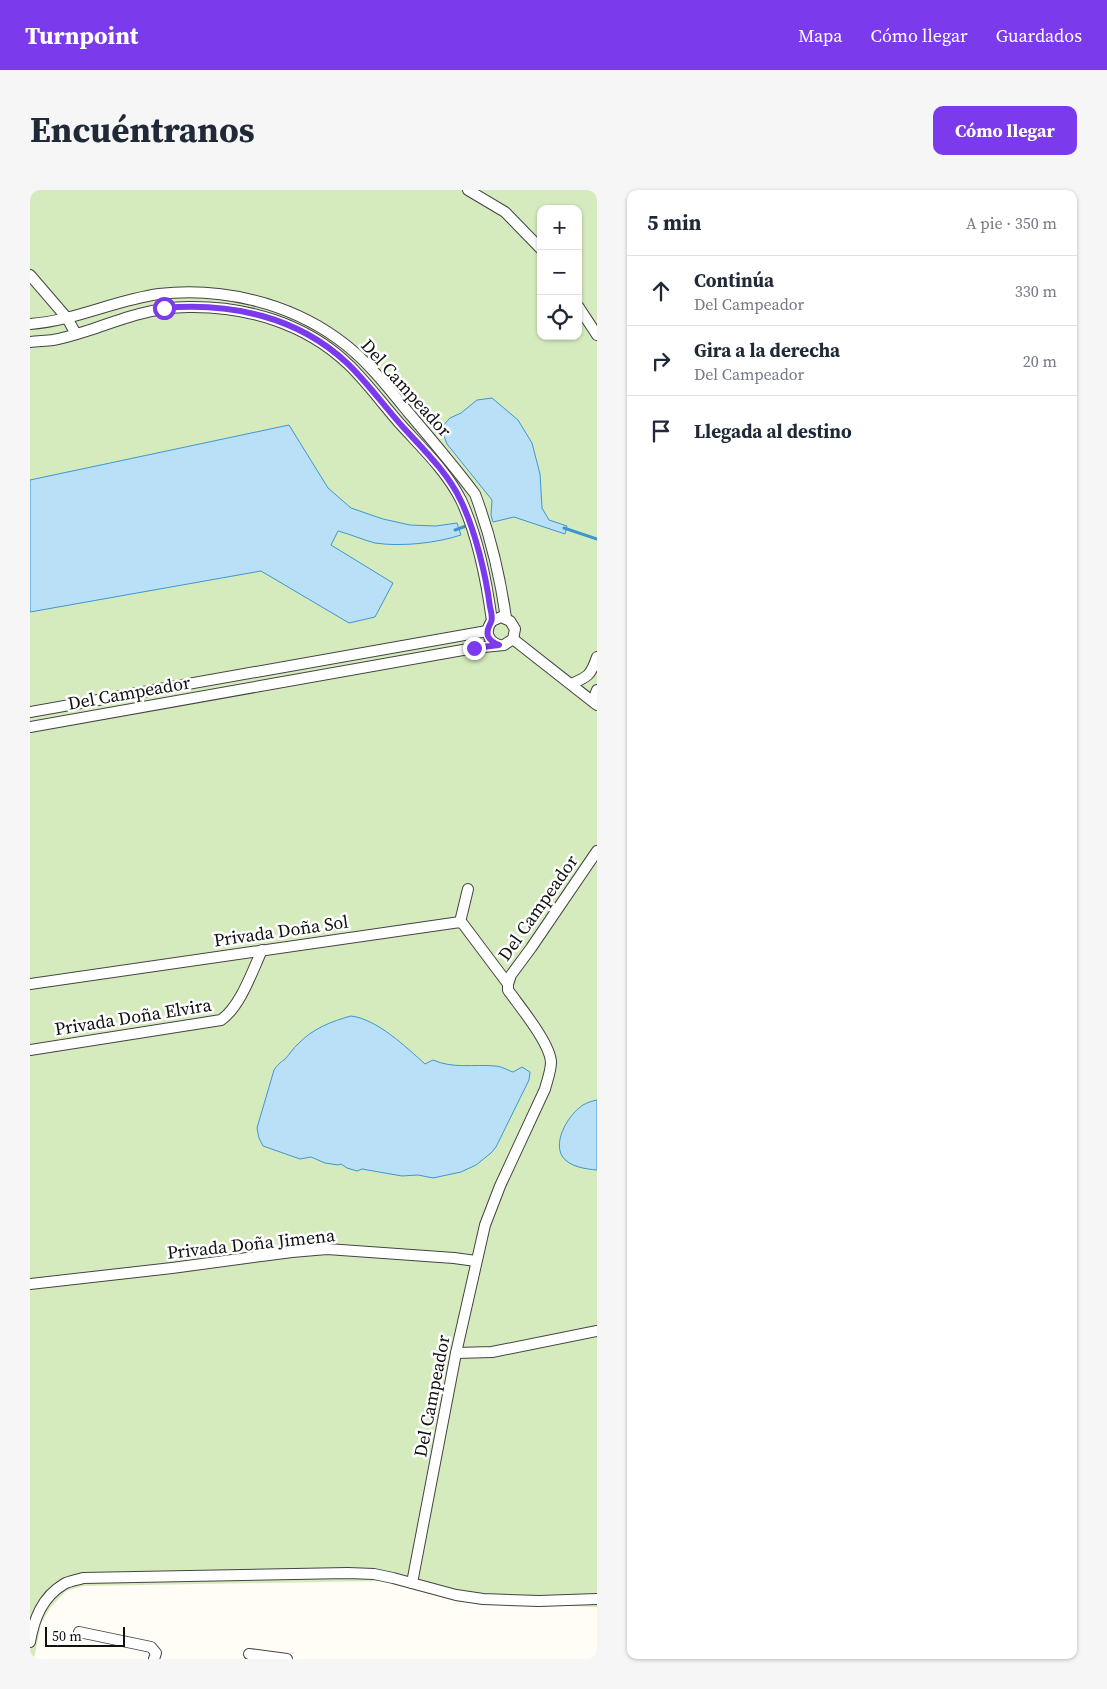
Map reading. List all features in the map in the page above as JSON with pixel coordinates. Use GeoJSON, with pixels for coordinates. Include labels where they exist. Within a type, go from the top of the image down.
{"type":"FeatureCollection","features":[{"type":"Feature","properties":{"kind":"street"},"geometry":{"type":"LineString","coordinates":[[468,190],[505,212],[537,245]]}},
{"type":"Feature","properties":{"kind":"street"},"geometry":{"type":"LineString","coordinates":[[30,275],[67,318],[76,334]]}},
{"type":"Feature","properties":{"kind":"street","name":"Del Campeador"},"geometry":{"type":"LineString","coordinates":[[30,324],[67,318],[149,296],[202,292],[229,295],[272,306],[318,326],[338,339],[379,376],[475,494],[492,548],[506,618],[515,630],[512,639],[504,645],[474,648],[30,728]]}},
{"type":"Feature","properties":{"kind":"street","name":"Del Campeador"},"geometry":{"type":"LineString","coordinates":[[30,342],[54,340],[142,313],[186,306],[232,309],[268,317],[288,324],[313,337],[348,364],[444,474],[460,499],[479,554],[492,621]]}},
{"type":"Feature","properties":{"kind":"street"},"geometry":{"type":"LineString","coordinates":[[268,317],[272,306]]}},
{"type":"Feature","properties":{"kind":"street"},"geometry":{"type":"LineString","coordinates":[[582,312],[597,335]]}},
{"type":"Feature","properties":{"kind":"street"},"geometry":{"type":"LineString","coordinates":[[499,645],[493,643],[487,631],[492,621],[501,617],[506,618]]}},
{"type":"Feature","properties":{"kind":"street","name":"Del Campeador"},"geometry":{"type":"LineString","coordinates":[[30,712],[487,631]]}},
{"type":"Feature","properties":{"kind":"street"},"geometry":{"type":"LineString","coordinates":[[512,639],[595,703],[597,690]]}},
{"type":"Feature","properties":{"kind":"street"},"geometry":{"type":"LineString","coordinates":[[571,684],[587,677],[592,671],[597,657]]}},
{"type":"Feature","properties":{"kind":"street"},"geometry":{"type":"LineString","coordinates":[[308,663],[310,678]]}},
{"type":"Feature","properties":{"kind":"street"},"geometry":{"type":"LineString","coordinates":[[148,691],[150,706]]}},
{"type":"Feature","properties":{"kind":"street","name":"Del Campeador"},"geometry":{"type":"LineString","coordinates":[[412,1583],[456,1353],[485,1225],[497,1194],[545,1089],[551,1061],[546,1046],[508,990],[508,984],[511,975],[597,851]]}},
{"type":"Feature","properties":{"kind":"street"},"geometry":{"type":"LineString","coordinates":[[468,889],[460,922],[508,984]]}},
{"type":"Feature","properties":{"kind":"street","name":"Privada Doña Sol"},"geometry":{"type":"LineString","coordinates":[[30,984],[460,922]]}},
{"type":"Feature","properties":{"kind":"street","name":"Privada Doña Elvira"},"geometry":{"type":"LineString","coordinates":[[30,1050],[221,1020],[228,1015],[237,1002],[262,950]]}},
{"type":"Feature","properties":{"kind":"street","name":"Privada Doña Jimena"},"geometry":{"type":"LineString","coordinates":[[30,1284],[292,1252],[327,1250],[444,1257],[476,1261]]}},
{"type":"Feature","properties":{"kind":"street"},"geometry":{"type":"LineString","coordinates":[[456,1353],[492,1352],[597,1331]]}},
{"type":"Feature","properties":{"kind":"street"},"geometry":{"type":"LineString","coordinates":[[30,1642],[34,1620],[47,1598],[65,1583],[83,1578],[374,1574],[456,1595],[483,1599],[597,1599]]}},
{"type":"Feature","properties":{"kind":"street"},"geometry":{"type":"LineString","coordinates":[[79,1632],[152,1647],[155,1650],[154,1659]]}},
{"type":"Feature","properties":{"kind":"street"},"geometry":{"type":"LineString","coordinates":[[249,1654],[288,1659]]}},
{"type":"Feature","properties":{"kind":"green space"},"geometry":{"type":"Polygon","coordinates":[[[30,190],[597,190],[597,1607],[459,1602],[381,1581],[83,1586],[66,1591],[50,1608],[41,1624],[34,1659],[30,1659],[30,190]]]}},
{"type":"Feature","properties":{"kind":"water"},"geometry":{"type":"Polygon","coordinates":[[[492,398],[518,420],[532,443],[540,474],[542,508],[549,520],[567,526],[565,534],[514,517],[493,522],[491,515],[492,500],[447,444],[441,428],[450,418],[461,413],[477,400],[492,398]]]}},
{"type":"Feature","properties":{"kind":"water"},"geometry":{"type":"Polygon","coordinates":[[[289,425],[328,488],[351,508],[383,519],[410,525],[436,526],[457,523],[461,535],[430,542],[407,544],[375,543],[338,531],[331,545],[393,583],[375,617],[349,623],[261,571],[30,612],[30,480],[289,425]]]}},
{"type":"Feature","properties":{"kind":"water"},"geometry":{"type":"Polygon","coordinates":[[[351,1016],[371,1022],[381,1028],[425,1064],[433,1060],[456,1065],[497,1066],[513,1072],[522,1067],[530,1072],[529,1080],[496,1147],[491,1153],[476,1165],[461,1172],[433,1178],[418,1175],[402,1176],[362,1169],[357,1171],[341,1164],[325,1163],[311,1157],[300,1159],[263,1146],[257,1128],[275,1068],[310,1034],[330,1023],[351,1016]]]}},
{"type":"Feature","properties":{"kind":"water"},"geometry":{"type":"Polygon","coordinates":[[[597,1100],[597,1170],[578,1167],[569,1163],[562,1156],[560,1143],[564,1128],[578,1109],[584,1104],[597,1100]]]}},
{"type":"Feature","properties":{"kind":"waterway"},"geometry":{"type":"LineString","coordinates":[[455,530],[466,526]]}},
{"type":"Feature","properties":{"kind":"waterway"},"geometry":{"type":"LineString","coordinates":[[564,528],[597,539]]}},
{"type":"Feature","properties":{"kind":"route"},"geometry":{"type":"LineString","coordinates":[[164,308],[186,306],[209,307],[232,309],[268,317],[288,324],[313,337],[348,364],[444,474],[460,499],[479,554],[489,600],[492,621],[487,631],[493,643],[499,645],[474,648]]}}]}
